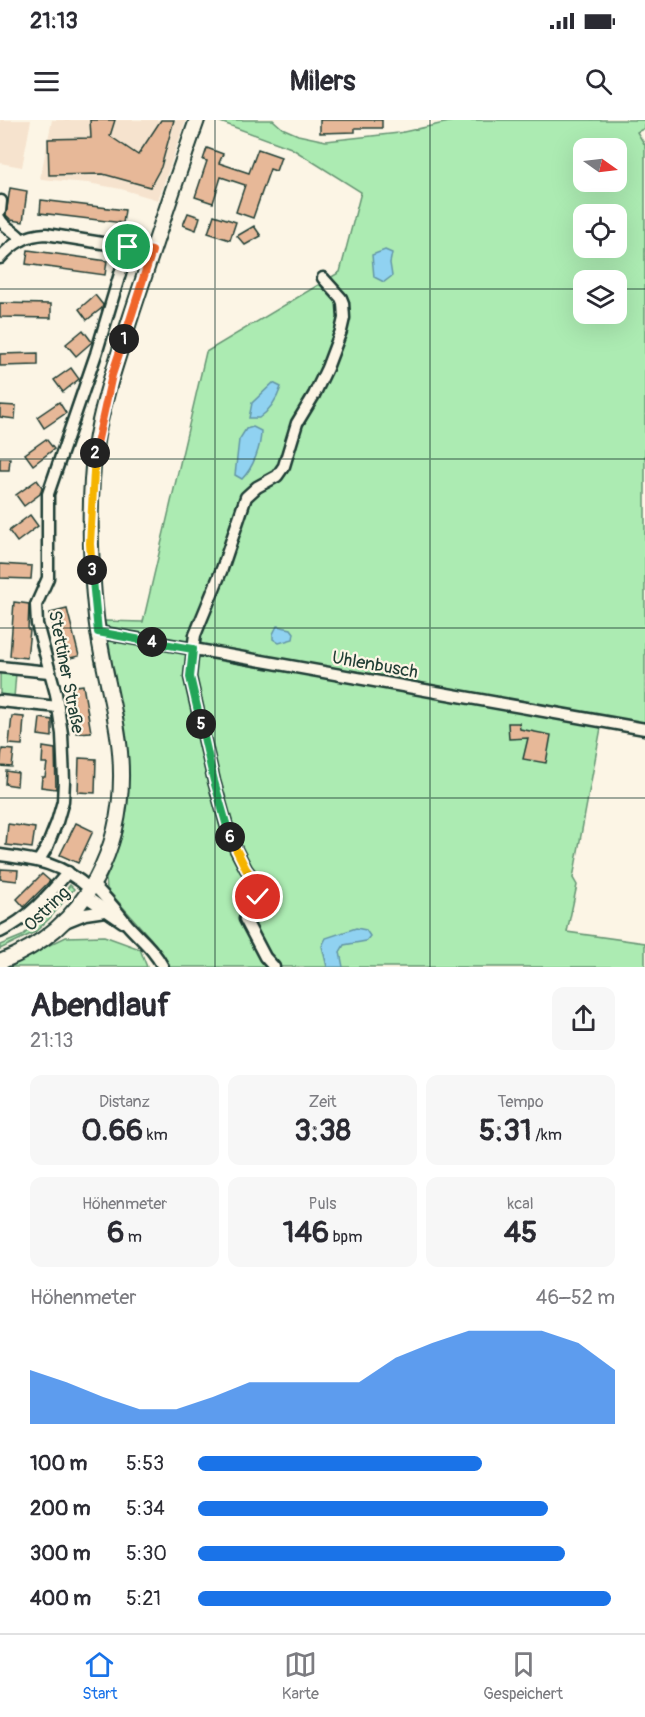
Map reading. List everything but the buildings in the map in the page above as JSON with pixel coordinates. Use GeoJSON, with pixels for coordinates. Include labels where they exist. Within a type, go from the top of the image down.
{"type":"FeatureCollection","features":[{"type":"Feature","properties":{"kind":"main road","name":"Ostring"},"geometry":{"type":"LineString","coordinates":[[0,963],[34,946],[64,922],[90,890],[109,852],[115,834],[120,799],[120,753],[98,632],[90,544],[95,447],[112,375],[196,120]]}},
{"type":"Feature","properties":{"kind":"street"},"geometry":{"type":"LineString","coordinates":[[0,219],[2,224],[16,232],[22,240]]}},
{"type":"Feature","properties":{"kind":"street"},"geometry":{"type":"LineString","coordinates":[[0,258],[22,240],[46,234],[152,251]]}},
{"type":"Feature","properties":{"kind":"street","name":"Stettiner Straße"},"geometry":{"type":"LineString","coordinates":[[39,860],[47,847],[63,801],[64,758],[58,706],[37,624],[36,605],[48,578],[48,494],[96,354],[128,247]]}},
{"type":"Feature","properties":{"kind":"street"},"geometry":{"type":"LineString","coordinates":[[274,967],[245,919],[248,910],[258,897],[256,882],[246,869],[230,838],[190,677],[195,635],[225,561],[246,497],[281,472],[297,423],[314,395],[337,340],[344,318],[343,303],[323,278]]}},
{"type":"Feature","properties":{"kind":"street","name":"Uhlenbusch"},"geometry":{"type":"LineString","coordinates":[[98,632],[645,729]]}},
{"type":"Feature","properties":{"kind":"street"},"geometry":{"type":"LineString","coordinates":[[0,668],[49,672]]}},
{"type":"Feature","properties":{"kind":"street"},"geometry":{"type":"LineString","coordinates":[[0,701],[58,706]]}},
{"type":"Feature","properties":{"kind":"street"},"geometry":{"type":"LineString","coordinates":[[0,855],[39,860],[68,872],[90,890],[113,904],[128,925],[147,943],[163,967]]}},
{"type":"Feature","properties":{"kind":"street"},"geometry":{"type":"LineString","coordinates":[[0,932],[12,927],[40,905],[68,872]]}},
{"type":"Feature","properties":{"kind":"street"},"geometry":{"type":"LineString","coordinates":[[90,890],[105,911],[128,925]]}},
{"type":"Feature","properties":{"kind":"street"},"geometry":{"type":"LineString","coordinates":[[64,922],[85,914],[105,911]]}},
{"type":"Feature","properties":{"kind":"shaded area"},"geometry":{"type":"Polygon","coordinates":[[[0,120],[31,120],[22,167],[0,163],[0,120]]]}},
{"type":"Feature","properties":{"kind":"shaded area"},"geometry":{"type":"Polygon","coordinates":[[[52,120],[186,120],[158,200],[121,189],[88,183],[40,179],[52,120]]]}},
{"type":"Feature","properties":{"kind":"green space"},"geometry":{"type":"Polygon","coordinates":[[[215,120],[273,120],[282,128],[298,135],[326,141],[399,133],[458,120],[645,120],[645,128],[637,132],[645,145],[645,724],[603,717],[573,878],[577,885],[567,932],[645,943],[645,967],[170,967],[151,939],[107,889],[106,879],[122,836],[128,799],[126,746],[105,621],[143,622],[206,352],[340,272],[361,192],[291,148],[215,120]]]}},
{"type":"Feature","properties":{"kind":"green space"},"geometry":{"type":"Polygon","coordinates":[[[0,672],[16,673],[14,698],[0,697],[0,672]]]}},
{"type":"Feature","properties":{"kind":"green space"},"geometry":{"type":"Polygon","coordinates":[[[70,885],[74,889],[35,932],[0,949],[0,945],[22,936],[54,906],[70,885]]]}},
{"type":"Feature","properties":{"kind":"green space"},"geometry":{"type":"Polygon","coordinates":[[[104,936],[140,949],[147,967],[4,967],[66,937],[104,936]]]}},
{"type":"Feature","properties":{"kind":"water"},"geometry":{"type":"Polygon","coordinates":[[[385,250],[392,253],[390,263],[392,276],[384,282],[374,277],[372,255],[385,250]]]}},
{"type":"Feature","properties":{"kind":"water"},"geometry":{"type":"Polygon","coordinates":[[[273,383],[281,387],[272,404],[259,418],[249,418],[252,403],[273,383]]]}},
{"type":"Feature","properties":{"kind":"water"},"geometry":{"type":"Polygon","coordinates":[[[253,427],[261,431],[260,444],[253,463],[242,479],[235,475],[239,440],[246,429],[253,427]]]}},
{"type":"Feature","properties":{"kind":"water"},"geometry":{"type":"Polygon","coordinates":[[[277,626],[291,629],[294,633],[293,639],[279,643],[273,639],[277,626]]]}},
{"type":"Feature","properties":{"kind":"water"},"geometry":{"type":"Polygon","coordinates":[[[356,928],[366,930],[370,936],[366,941],[344,945],[340,952],[343,967],[327,967],[322,946],[326,938],[356,928]]]}},
{"type":"Feature","properties":{"kind":"route"},"geometry":{"type":"LineString","coordinates":[[128,247],[152,251],[112,375],[95,447],[90,544],[98,632],[193,649],[190,677],[214,781],[230,838],[246,869],[256,882],[258,897]]}}]}
